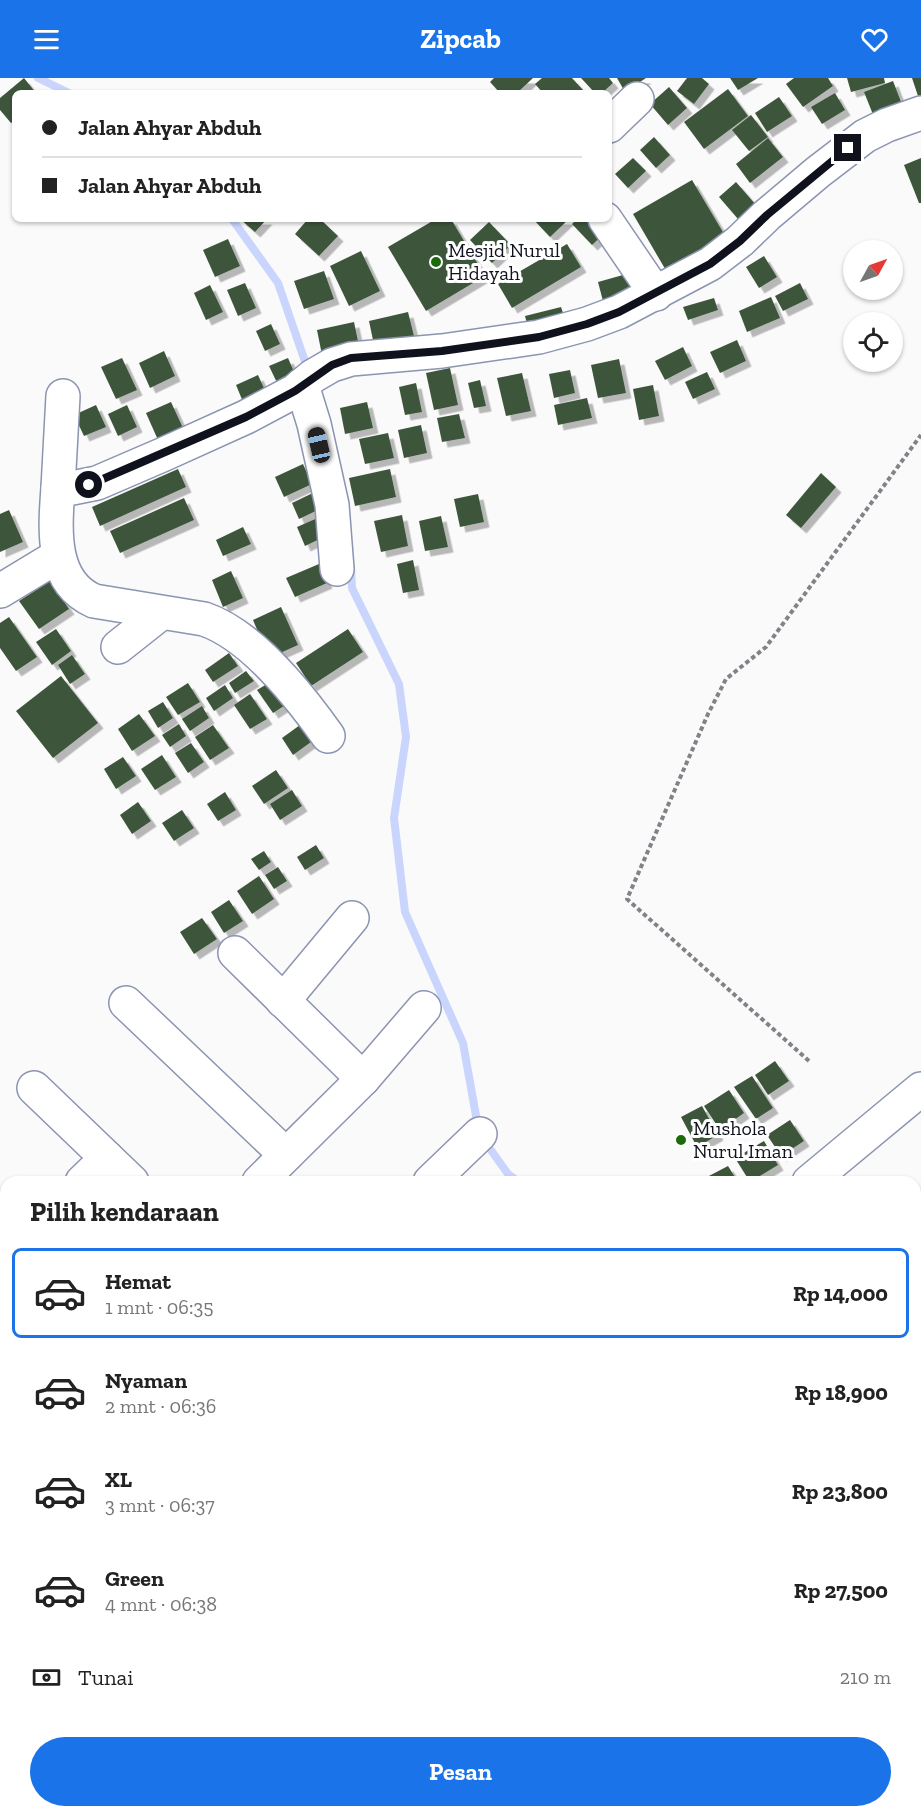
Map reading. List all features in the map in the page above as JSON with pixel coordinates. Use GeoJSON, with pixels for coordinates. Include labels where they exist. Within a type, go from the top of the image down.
{"type":"FeatureCollection","features":[{"type":"Feature","properties":{"kind":"street"},"geometry":{"type":"LineString","coordinates":[[612,123],[637,99]]}},
{"type":"Feature","properties":{"kind":"street"},"geometry":{"type":"LineString","coordinates":[[64,488],[97,483],[246,417],[295,391],[332,365],[351,358],[442,351],[539,337],[587,324],[619,312],[710,264],[740,241],[818,172],[865,136],[887,124],[921,113]]}},
{"type":"Feature","properties":{"kind":"street"},"geometry":{"type":"LineString","coordinates":[[608,222],[656,294]]}},
{"type":"Feature","properties":{"kind":"street"},"geometry":{"type":"LineString","coordinates":[[302,385],[314,424],[332,506],[337,569]]}},
{"type":"Feature","properties":{"kind":"street"},"geometry":{"type":"LineString","coordinates":[[63,396],[64,488],[55,529],[58,556],[68,579],[83,596],[94,601],[218,623],[248,643],[316,718],[328,736]]}},
{"type":"Feature","properties":{"kind":"street"},"geometry":{"type":"LineString","coordinates":[[0,591],[58,556]]}},
{"type":"Feature","properties":{"kind":"street"},"geometry":{"type":"LineString","coordinates":[[118,647],[161,613]]}},
{"type":"Feature","properties":{"kind":"street"},"geometry":{"type":"LineString","coordinates":[[283,1000],[352,918]]}},
{"type":"Feature","properties":{"kind":"street"},"geometry":{"type":"LineString","coordinates":[[235,953],[363,1079]]}},
{"type":"Feature","properties":{"kind":"street"},"geometry":{"type":"LineString","coordinates":[[126,1003],[286,1155]]}},
{"type":"Feature","properties":{"kind":"street"},"geometry":{"type":"LineString","coordinates":[[265,1176],[363,1079],[424,1008]]}},
{"type":"Feature","properties":{"kind":"street"},"geometry":{"type":"LineString","coordinates":[[34,1088],[126,1176]]}},
{"type":"Feature","properties":{"kind":"street"},"geometry":{"type":"LineString","coordinates":[[816,1176],[921,1089]]}},
{"type":"Feature","properties":{"kind":"street"},"geometry":{"type":"LineString","coordinates":[[436,1176],[480,1134]]}},
{"type":"Feature","properties":{"kind":"street"},"geometry":{"type":"LineString","coordinates":[[88,1176],[107,1158]]}},
{"type":"Feature","properties":{"kind":"path"},"geometry":{"type":"LineString","coordinates":[[809,1061],[627,899],[708,714],[726,679],[766,647],[921,435]]}},
{"type":"Feature","properties":{"kind":"building"},"geometry":{"type":"Polygon","coordinates":[[[24,78],[34,90],[12,90],[11,123],[0,110],[0,98],[24,78]]]}},
{"type":"Feature","properties":{"kind":"building"},"geometry":{"type":"Polygon","coordinates":[[[494,78],[533,78],[520,90],[497,90],[490,82],[494,78]]]}},
{"type":"Feature","properties":{"kind":"building"},"geometry":{"type":"Polygon","coordinates":[[[542,78],[572,78],[583,90],[540,90],[535,84],[542,78]]]}},
{"type":"Feature","properties":{"kind":"building"},"geometry":{"type":"Polygon","coordinates":[[[581,78],[609,78],[613,83],[605,90],[592,90],[581,78]]]}},
{"type":"Feature","properties":{"kind":"building"},"geometry":{"type":"Polygon","coordinates":[[[617,78],[646,78],[625,92],[617,78]]]}},
{"type":"Feature","properties":{"kind":"building"},"geometry":{"type":"Polygon","coordinates":[[[687,78],[702,78],[709,84],[694,104],[677,91],[687,78]]]}},
{"type":"Feature","properties":{"kind":"building"},"geometry":{"type":"Polygon","coordinates":[[[730,78],[758,78],[738,90],[730,78]]]}},
{"type":"Feature","properties":{"kind":"building"},"geometry":{"type":"Polygon","coordinates":[[[794,78],[828,78],[833,86],[803,107],[786,84],[794,78]]]}},
{"type":"Feature","properties":{"kind":"building"},"geometry":{"type":"Polygon","coordinates":[[[847,78],[884,78],[885,83],[851,92],[847,78]]]}},
{"type":"Feature","properties":{"kind":"building"},"geometry":{"type":"Polygon","coordinates":[[[912,78],[921,78],[921,95],[918,96],[912,78]]]}},
{"type":"Feature","properties":{"kind":"building"},"geometry":{"type":"Polygon","coordinates":[[[893,81],[903,107],[874,117],[864,92],[893,81]]]}},
{"type":"Feature","properties":{"kind":"building"},"geometry":{"type":"Polygon","coordinates":[[[669,87],[687,108],[668,125],[650,104],[669,87]]]}},
{"type":"Feature","properties":{"kind":"building"},"geometry":{"type":"Polygon","coordinates":[[[728,89],[748,116],[704,149],[684,122],[728,89]]]}},
{"type":"Feature","properties":{"kind":"building"},"geometry":{"type":"Polygon","coordinates":[[[835,93],[845,110],[822,124],[811,107],[835,93]]]}},
{"type":"Feature","properties":{"kind":"building"},"geometry":{"type":"Polygon","coordinates":[[[779,97],[792,116],[767,132],[755,113],[779,97]]]}},
{"type":"Feature","properties":{"kind":"building"},"geometry":{"type":"Polygon","coordinates":[[[751,115],[768,137],[749,151],[732,130],[751,115]]]}},
{"type":"Feature","properties":{"kind":"building"},"geometry":{"type":"Polygon","coordinates":[[[654,137],[670,155],[656,168],[640,150],[654,137]]]}},
{"type":"Feature","properties":{"kind":"building"},"geometry":{"type":"Polygon","coordinates":[[[768,138],[783,157],[750,183],[736,164],[768,138]]]}},
{"type":"Feature","properties":{"kind":"building"},"geometry":{"type":"Polygon","coordinates":[[[633,158],[646,171],[628,188],[615,174],[633,158]]]}},
{"type":"Feature","properties":{"kind":"building"},"geometry":{"type":"Polygon","coordinates":[[[921,158],[921,203],[919,203],[904,165],[921,158]]]}},
{"type":"Feature","properties":{"kind":"building"},"geometry":{"type":"Polygon","coordinates":[[[692,180],[730,244],[671,279],[633,214],[692,180]]]}},
{"type":"Feature","properties":{"kind":"building"},"geometry":{"type":"Polygon","coordinates":[[[736,182],[756,205],[738,219],[719,197],[736,182]]]}},
{"type":"Feature","properties":{"kind":"building"},"geometry":{"type":"Polygon","coordinates":[[[243,222],[264,222],[255,232],[243,222]]]}},
{"type":"Feature","properties":{"kind":"building"},"geometry":{"type":"Polygon","coordinates":[[[305,222],[323,222],[338,236],[319,256],[295,234],[305,222]]]}},
{"type":"Feature","properties":{"kind":"building","name":"Mesjid Nurul Hidayah"},"geometry":{"type":"Polygon","coordinates":[[[431,222],[453,222],[485,276],[426,311],[388,247],[431,222]]]}},
{"type":"Feature","properties":{"kind":"building"},"geometry":{"type":"Polygon","coordinates":[[[489,222],[511,245],[492,263],[470,240],[489,222]]]}},
{"type":"Feature","properties":{"kind":"building"},"geometry":{"type":"Polygon","coordinates":[[[536,222],[566,222],[550,237],[536,222]]]}},
{"type":"Feature","properties":{"kind":"building"},"geometry":{"type":"Polygon","coordinates":[[[574,222],[600,222],[607,231],[592,245],[572,224],[574,222]]]}},
{"type":"Feature","properties":{"kind":"building"},"geometry":{"type":"Polygon","coordinates":[[[228,239],[240,266],[215,277],[203,250],[228,239]]]}},
{"type":"Feature","properties":{"kind":"building"},"geometry":{"type":"Polygon","coordinates":[[[567,244],[581,267],[512,308],[498,284],[567,244]]]}},
{"type":"Feature","properties":{"kind":"building"},"geometry":{"type":"Polygon","coordinates":[[[361,251],[380,291],[349,306],[330,266],[361,251]]]}},
{"type":"Feature","properties":{"kind":"building"},"geometry":{"type":"Polygon","coordinates":[[[764,256],[777,277],[759,288],[746,267],[764,256]]]}},
{"type":"Feature","properties":{"kind":"building"},"geometry":{"type":"Polygon","coordinates":[[[324,271],[334,299],[304,309],[294,281],[324,271]]]}},
{"type":"Feature","properties":{"kind":"building"},"geometry":{"type":"Polygon","coordinates":[[[630,273],[637,295],[604,305],[598,282],[630,273]]]}},
{"type":"Feature","properties":{"kind":"building"},"geometry":{"type":"Polygon","coordinates":[[[245,283],[256,308],[238,316],[227,290],[245,283]]]}},
{"type":"Feature","properties":{"kind":"building"},"geometry":{"type":"Polygon","coordinates":[[[800,283],[808,299],[783,311],[775,296],[800,283]]]}},
{"type":"Feature","properties":{"kind":"building"},"geometry":{"type":"Polygon","coordinates":[[[210,285],[223,312],[206,320],[194,293],[210,285]]]}},
{"type":"Feature","properties":{"kind":"building"},"geometry":{"type":"Polygon","coordinates":[[[771,297],[780,318],[747,332],[739,311],[771,297]]]}},
{"type":"Feature","properties":{"kind":"building"},"geometry":{"type":"Polygon","coordinates":[[[714,298],[718,310],[688,320],[683,307],[714,298]]]}},
{"type":"Feature","properties":{"kind":"building"},"geometry":{"type":"Polygon","coordinates":[[[561,307],[567,325],[530,335],[525,316],[561,307]]]}},
{"type":"Feature","properties":{"kind":"building"},"geometry":{"type":"Polygon","coordinates":[[[408,312],[414,336],[374,345],[369,321],[408,312]]]}},
{"type":"Feature","properties":{"kind":"building"},"geometry":{"type":"Polygon","coordinates":[[[354,322],[359,346],[322,355],[317,330],[354,322]]]}},
{"type":"Feature","properties":{"kind":"building"},"geometry":{"type":"Polygon","coordinates":[[[271,324],[280,344],[265,351],[256,331],[271,324]]]}},
{"type":"Feature","properties":{"kind":"building"},"geometry":{"type":"Polygon","coordinates":[[[737,340],[746,361],[720,373],[710,352],[737,340]]]}},
{"type":"Feature","properties":{"kind":"building"},"geometry":{"type":"Polygon","coordinates":[[[683,347],[692,366],[665,380],[655,361],[683,347]]]}},
{"type":"Feature","properties":{"kind":"building"},"geometry":{"type":"Polygon","coordinates":[[[164,351],[175,376],[150,388],[139,363],[164,351]]]}},
{"type":"Feature","properties":{"kind":"building"},"geometry":{"type":"Polygon","coordinates":[[[122,358],[137,390],[116,399],[101,367],[122,358]]]}},
{"type":"Feature","properties":{"kind":"building"},"geometry":{"type":"Polygon","coordinates":[[[288,358],[299,383],[281,391],[269,366],[288,358]]]}},
{"type":"Feature","properties":{"kind":"building"},"geometry":{"type":"Polygon","coordinates":[[[619,359],[626,393],[598,398],[591,365],[619,359]]]}},
{"type":"Feature","properties":{"kind":"building"},"geometry":{"type":"Polygon","coordinates":[[[450,368],[458,405],[434,410],[426,373],[450,368]]]}},
{"type":"Feature","properties":{"kind":"building"},"geometry":{"type":"Polygon","coordinates":[[[570,370],[575,393],[554,398],[549,374],[570,370]]]}},
{"type":"Feature","properties":{"kind":"building"},"geometry":{"type":"Polygon","coordinates":[[[707,372],[715,389],[693,399],[685,382],[707,372]]]}},
{"type":"Feature","properties":{"kind":"building"},"geometry":{"type":"Polygon","coordinates":[[[522,373],[531,411],[506,416],[497,378],[522,373]]]}},
{"type":"Feature","properties":{"kind":"building"},"geometry":{"type":"Polygon","coordinates":[[[258,375],[269,399],[246,409],[236,385],[258,375]]]}},
{"type":"Feature","properties":{"kind":"building"},"geometry":{"type":"Polygon","coordinates":[[[480,380],[486,406],[474,408],[468,383],[480,380]]]}},
{"type":"Feature","properties":{"kind":"building"},"geometry":{"type":"Polygon","coordinates":[[[416,383],[422,412],[405,415],[399,387],[416,383]]]}},
{"type":"Feature","properties":{"kind":"building"},"geometry":{"type":"Polygon","coordinates":[[[653,385],[659,416],[639,420],[633,389],[653,385]]]}},
{"type":"Feature","properties":{"kind":"building"},"geometry":{"type":"Polygon","coordinates":[[[587,398],[592,418],[558,425],[554,405],[587,398]]]}},
{"type":"Feature","properties":{"kind":"building"},"geometry":{"type":"Polygon","coordinates":[[[171,402],[183,428],[158,440],[146,413],[171,402]]]}},
{"type":"Feature","properties":{"kind":"building"},"geometry":{"type":"Polygon","coordinates":[[[367,402],[373,428],[345,434],[340,408],[367,402]]]}},
{"type":"Feature","properties":{"kind":"building"},"geometry":{"type":"Polygon","coordinates":[[[96,405],[106,427],[84,436],[74,415],[96,405]]]}},
{"type":"Feature","properties":{"kind":"building"},"geometry":{"type":"Polygon","coordinates":[[[127,405],[137,427],[118,436],[108,414],[127,405]]]}},
{"type":"Feature","properties":{"kind":"building"},"geometry":{"type":"Polygon","coordinates":[[[459,414],[465,438],[442,442],[437,418],[459,414]]]}},
{"type":"Feature","properties":{"kind":"building"},"geometry":{"type":"Polygon","coordinates":[[[421,425],[427,453],[404,458],[398,430],[421,425]]]}},
{"type":"Feature","properties":{"kind":"building"},"geometry":{"type":"Polygon","coordinates":[[[388,433],[394,458],[365,464],[359,439],[388,433]]]}},
{"type":"Feature","properties":{"kind":"building"},"geometry":{"type":"Polygon","coordinates":[[[303,464],[312,484],[284,497],[275,477],[303,464]]]}},
{"type":"Feature","properties":{"kind":"building"},"geometry":{"type":"Polygon","coordinates":[[[178,469],[186,487],[100,526],[92,507],[178,469]]]}},
{"type":"Feature","properties":{"kind":"building"},"geometry":{"type":"Polygon","coordinates":[[[390,469],[396,497],[355,506],[349,478],[390,469]]]}},
{"type":"Feature","properties":{"kind":"building"},"geometry":{"type":"Polygon","coordinates":[[[821,473],[836,487],[801,528],[786,515],[821,473]]]}},
{"type":"Feature","properties":{"kind":"building"},"geometry":{"type":"Polygon","coordinates":[[[317,491],[324,507],[299,519],[292,503],[317,491]]]}},
{"type":"Feature","properties":{"kind":"building"},"geometry":{"type":"Polygon","coordinates":[[[478,494],[484,522],[460,527],[454,499],[478,494]]]}},
{"type":"Feature","properties":{"kind":"building"},"geometry":{"type":"Polygon","coordinates":[[[184,498],[194,520],[120,553],[110,531],[184,498]]]}},
{"type":"Feature","properties":{"kind":"building"},"geometry":{"type":"Polygon","coordinates":[[[9,510],[23,542],[0,552],[0,514],[9,510]]]}},
{"type":"Feature","properties":{"kind":"building"},"geometry":{"type":"Polygon","coordinates":[[[402,515],[408,546],[381,552],[374,521],[402,515]]]}},
{"type":"Feature","properties":{"kind":"building"},"geometry":{"type":"Polygon","coordinates":[[[322,516],[330,534],[305,546],[297,527],[322,516]]]}},
{"type":"Feature","properties":{"kind":"building"},"geometry":{"type":"Polygon","coordinates":[[[441,516],[448,547],[425,551],[419,521],[441,516]]]}},
{"type":"Feature","properties":{"kind":"building"},"geometry":{"type":"Polygon","coordinates":[[[243,527],[251,544],[223,556],[216,540],[243,527]]]}},
{"type":"Feature","properties":{"kind":"building"},"geometry":{"type":"Polygon","coordinates":[[[413,560],[419,590],[403,593],[397,564],[413,560]]]}},
{"type":"Feature","properties":{"kind":"building"},"geometry":{"type":"Polygon","coordinates":[[[319,564],[327,583],[295,597],[286,578],[319,564]]]}},
{"type":"Feature","properties":{"kind":"building"},"geometry":{"type":"Polygon","coordinates":[[[231,571],[243,598],[223,607],[212,580],[231,571]]]}},
{"type":"Feature","properties":{"kind":"building"},"geometry":{"type":"Polygon","coordinates":[[[50,581],[69,609],[39,629],[19,601],[50,581]]]}},
{"type":"Feature","properties":{"kind":"building"},"geometry":{"type":"Polygon","coordinates":[[[281,607],[298,645],[269,658],[253,620],[281,607]]]}},
{"type":"Feature","properties":{"kind":"building"},"geometry":{"type":"Polygon","coordinates":[[[9,617],[37,657],[16,671],[0,648],[0,623],[9,617]]]}},
{"type":"Feature","properties":{"kind":"building"},"geometry":{"type":"Polygon","coordinates":[[[56,629],[71,651],[52,665],[36,642],[56,629]]]}},
{"type":"Feature","properties":{"kind":"building"},"geometry":{"type":"Polygon","coordinates":[[[348,629],[363,652],[311,686],[296,663],[348,629]]]}},
{"type":"Feature","properties":{"kind":"building"},"geometry":{"type":"Polygon","coordinates":[[[229,653],[238,666],[213,682],[205,670],[229,653]]]}},
{"type":"Feature","properties":{"kind":"building"},"geometry":{"type":"Polygon","coordinates":[[[72,655],[85,674],[70,684],[58,665],[72,655]]]}},
{"type":"Feature","properties":{"kind":"building"},"geometry":{"type":"Polygon","coordinates":[[[246,671],[254,681],[235,693],[229,683],[246,671]]]}},
{"type":"Feature","properties":{"kind":"building"},"geometry":{"type":"Polygon","coordinates":[[[61,676],[98,723],[53,758],[16,711],[61,676]]]}},
{"type":"Feature","properties":{"kind":"building"},"geometry":{"type":"Polygon","coordinates":[[[272,681],[287,704],[273,713],[257,690],[272,681]]]}},
{"type":"Feature","properties":{"kind":"building"},"geometry":{"type":"Polygon","coordinates":[[[188,683],[200,702],[178,715],[166,697],[188,683]]]}},
{"type":"Feature","properties":{"kind":"building"},"geometry":{"type":"Polygon","coordinates":[[[225,685],[233,698],[214,711],[206,698],[225,685]]]}},
{"type":"Feature","properties":{"kind":"building"},"geometry":{"type":"Polygon","coordinates":[[[250,694],[267,719],[250,729],[234,705],[250,694]]]}},
{"type":"Feature","properties":{"kind":"building"},"geometry":{"type":"Polygon","coordinates":[[[163,702],[173,718],[158,728],[148,711],[163,702]]]}},
{"type":"Feature","properties":{"kind":"building"},"geometry":{"type":"Polygon","coordinates":[[[202,706],[209,718],[190,731],[182,719],[202,706]]]}},
{"type":"Feature","properties":{"kind":"building"},"geometry":{"type":"Polygon","coordinates":[[[139,714],[155,736],[132,751],[118,729],[139,714]]]}},
{"type":"Feature","properties":{"kind":"building"},"geometry":{"type":"Polygon","coordinates":[[[179,724],[186,736],[170,747],[162,735],[179,724]]]}},
{"type":"Feature","properties":{"kind":"building"},"geometry":{"type":"Polygon","coordinates":[[[213,725],[229,748],[210,760],[195,737],[213,725]]]}},
{"type":"Feature","properties":{"kind":"building"},"geometry":{"type":"Polygon","coordinates":[[[300,725],[311,742],[293,755],[282,738],[300,725]]]}},
{"type":"Feature","properties":{"kind":"building"},"geometry":{"type":"Polygon","coordinates":[[[191,743],[204,762],[188,773],[175,753],[191,743]]]}},
{"type":"Feature","properties":{"kind":"building"},"geometry":{"type":"Polygon","coordinates":[[[162,755],[176,777],[155,790],[141,769],[162,755]]]}},
{"type":"Feature","properties":{"kind":"building"},"geometry":{"type":"Polygon","coordinates":[[[123,757],[136,776],[116,789],[104,769],[123,757]]]}},
{"type":"Feature","properties":{"kind":"building"},"geometry":{"type":"Polygon","coordinates":[[[276,770],[288,788],[264,804],[252,786],[276,770]]]}},
{"type":"Feature","properties":{"kind":"building"},"geometry":{"type":"Polygon","coordinates":[[[292,790],[302,806],[280,820],[270,804],[292,790]]]}},
{"type":"Feature","properties":{"kind":"building"},"geometry":{"type":"Polygon","coordinates":[[[225,792],[236,810],[218,821],[207,804],[225,792]]]}},
{"type":"Feature","properties":{"kind":"building"},"geometry":{"type":"Polygon","coordinates":[[[138,802],[151,821],[132,834],[120,815],[138,802]]]}},
{"type":"Feature","properties":{"kind":"building"},"geometry":{"type":"Polygon","coordinates":[[[182,810],[194,828],[174,841],[162,823],[182,810]]]}},
{"type":"Feature","properties":{"kind":"building"},"geometry":{"type":"Polygon","coordinates":[[[316,845],[324,858],[305,870],[297,857],[316,845]]]}},
{"type":"Feature","properties":{"kind":"building"},"geometry":{"type":"Polygon","coordinates":[[[264,851],[271,862],[259,870],[251,859],[264,851]]]}},
{"type":"Feature","properties":{"kind":"building"},"geometry":{"type":"Polygon","coordinates":[[[278,867],[287,881],[274,889],[265,875],[278,867]]]}},
{"type":"Feature","properties":{"kind":"building"},"geometry":{"type":"Polygon","coordinates":[[[259,876],[274,899],[252,914],[237,891],[259,876]]]}},
{"type":"Feature","properties":{"kind":"building"},"geometry":{"type":"Polygon","coordinates":[[[229,900],[243,921],[224,933],[211,912],[229,900]]]}},
{"type":"Feature","properties":{"kind":"building"},"geometry":{"type":"Polygon","coordinates":[[[202,918],[217,939],[194,954],[180,932],[202,918]]]}},
{"type":"Feature","properties":{"kind":"building"},"geometry":{"type":"Polygon","coordinates":[[[775,1061],[789,1081],[768,1095],[755,1075],[775,1061]]]}},
{"type":"Feature","properties":{"kind":"building"},"geometry":{"type":"Polygon","coordinates":[[[752,1076],[773,1108],[756,1119],[734,1087],[752,1076]]]}},
{"type":"Feature","properties":{"kind":"building"},"geometry":{"type":"Polygon","coordinates":[[[729,1090],[744,1113],[720,1130],[704,1106],[729,1090]]]}},
{"type":"Feature","properties":{"kind":"building"},"geometry":{"type":"Polygon","coordinates":[[[702,1106],[718,1135],[697,1147],[681,1117],[702,1106]]]}},
{"type":"Feature","properties":{"kind":"building"},"geometry":{"type":"Polygon","coordinates":[[[790,1120],[804,1141],[781,1156],[767,1135],[790,1120]]]}},
{"type":"Feature","properties":{"kind":"building"},"geometry":{"type":"Polygon","coordinates":[[[764,1141],[778,1165],[760,1176],[746,1176],[735,1158],[764,1141]]]}},
{"type":"Feature","properties":{"kind":"building"},"geometry":{"type":"Polygon","coordinates":[[[728,1166],[734,1176],[709,1176],[728,1166]]]}},
{"type":"Feature","properties":{"kind":"waterway"},"geometry":{"type":"LineString","coordinates":[[38,78],[63,90]]}},
{"type":"Feature","properties":{"kind":"waterway"},"geometry":{"type":"LineString","coordinates":[[234,222],[278,283],[308,370]]}},
{"type":"Feature","properties":{"kind":"waterway"},"geometry":{"type":"LineString","coordinates":[[351,567],[352,588],[399,684],[406,737],[394,818],[405,912],[463,1043],[478,1127]]}},
{"type":"Feature","properties":{"kind":"waterway"},"geometry":{"type":"LineString","coordinates":[[483,1139],[511,1176]]}},
{"type":"Feature","properties":{"kind":"place","name":"Mesjid Nurul Hidayah"},"geometry":{"type":"Point","coordinates":[436,262]}},
{"type":"Feature","properties":{"kind":"place","name":"Mushola Nurul Iman"},"geometry":{"type":"Point","coordinates":[681,1140]}},
{"type":"Feature","properties":{"kind":"route"},"geometry":{"type":"LineString","coordinates":[[89,485],[246,417],[295,391],[313,376],[332,365],[351,358],[442,351],[539,337],[587,324],[619,312],[710,264],[848,148]]}}]}
